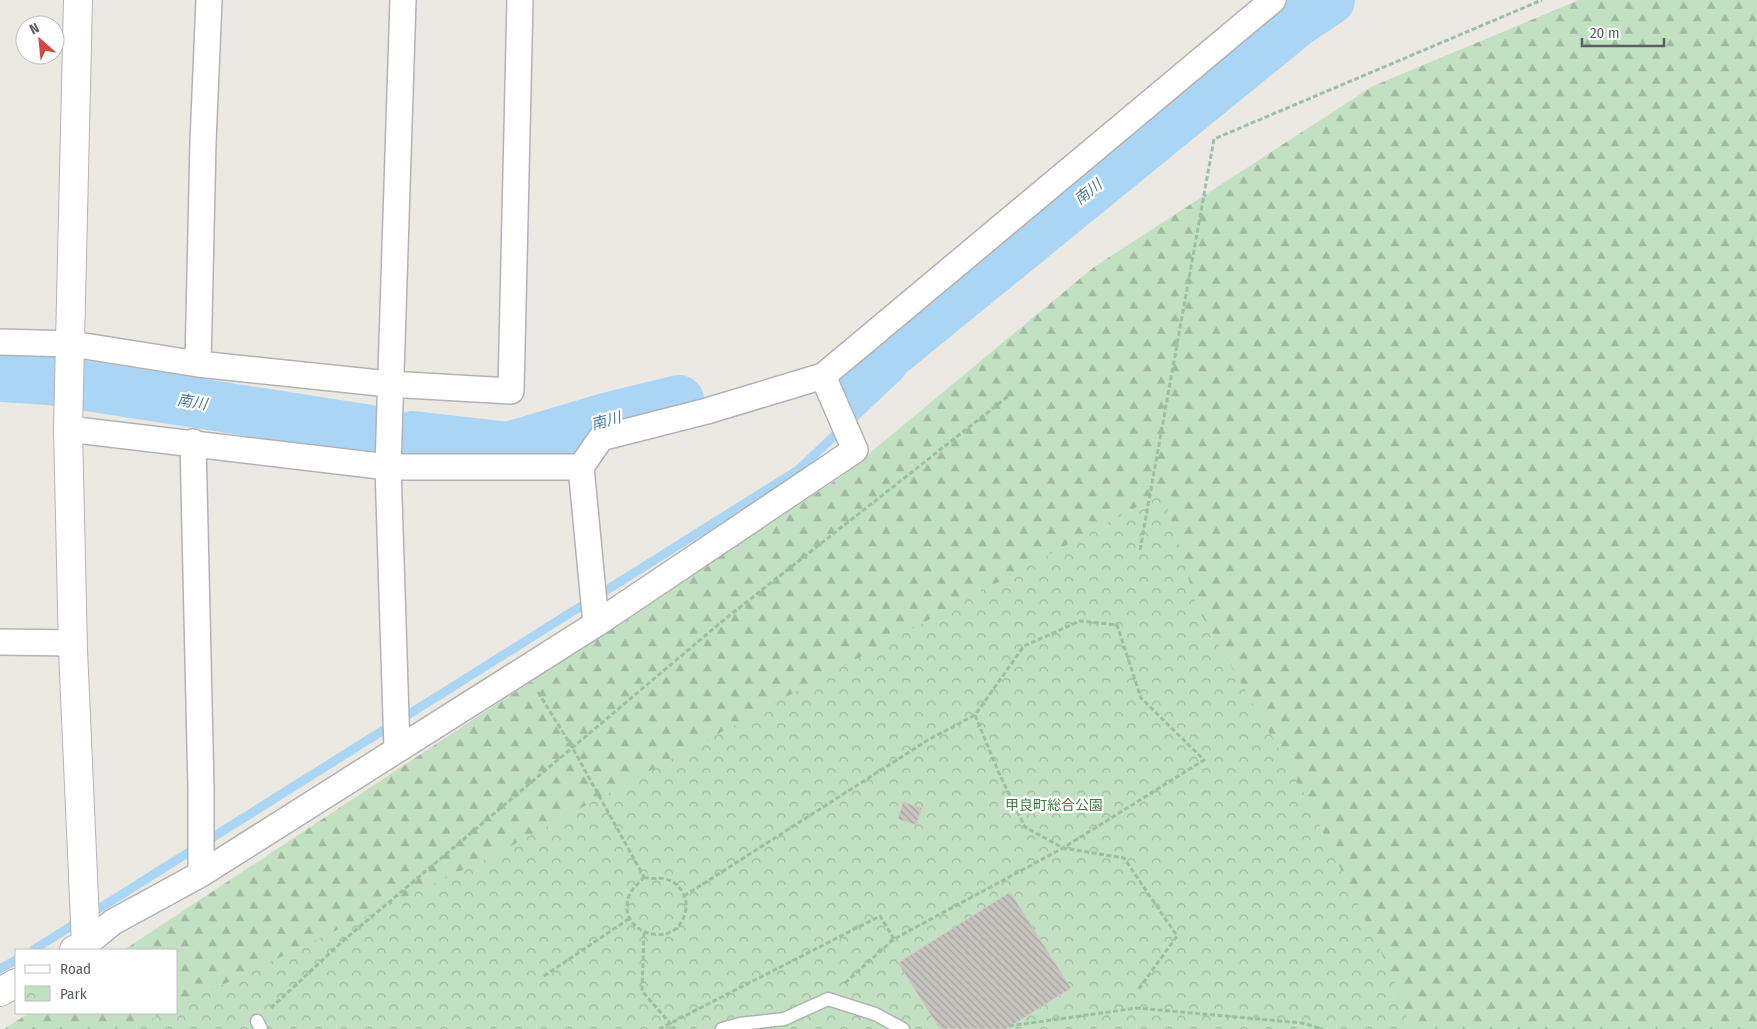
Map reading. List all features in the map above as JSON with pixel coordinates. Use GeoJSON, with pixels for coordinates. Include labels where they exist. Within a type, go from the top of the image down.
{"type":"FeatureCollection","features":[{"type":"Feature","properties":{"kind":"street"},"geometry":{"type":"LineString","coordinates":[[78,0],[72,344],[68,429],[80,947]]}},
{"type":"Feature","properties":{"kind":"street"},"geometry":{"type":"LineString","coordinates":[[198,364],[203,142],[209,0]]}},
{"type":"Feature","properties":{"kind":"street"},"geometry":{"type":"LineString","coordinates":[[398,749],[388,467],[389,384],[403,0]]}},
{"type":"Feature","properties":{"kind":"street"},"geometry":{"type":"LineString","coordinates":[[0,342],[72,344],[198,364],[389,384],[511,391],[520,0]]}},
{"type":"Feature","properties":{"kind":"street"},"geometry":{"type":"LineString","coordinates":[[596,624],[581,467],[601,438],[707,411],[823,376],[1273,0]]}},
{"type":"Feature","properties":{"kind":"street"},"geometry":{"type":"LineString","coordinates":[[80,947],[113,922],[201,874],[596,624],[856,450],[823,376]]}},
{"type":"Feature","properties":{"kind":"street"},"geometry":{"type":"LineString","coordinates":[[68,429],[193,442],[388,467],[581,467]]}},
{"type":"Feature","properties":{"kind":"street"},"geometry":{"type":"LineString","coordinates":[[193,442],[202,789],[201,874]]}},
{"type":"Feature","properties":{"kind":"street"},"geometry":{"type":"LineString","coordinates":[[0,642],[73,643]]}},
{"type":"Feature","properties":{"kind":"street"},"geometry":{"type":"LineString","coordinates":[[0,992],[15,984]]}},
{"type":"Feature","properties":{"kind":"lane"},"geometry":{"type":"LineString","coordinates":[[722,1029],[740,1024],[784,1019],[828,999],[875,1014],[903,1029]]}},
{"type":"Feature","properties":{"kind":"path"},"geometry":{"type":"LineString","coordinates":[[1140,550],[1214,139],[1542,0]]}},
{"type":"Feature","properties":{"kind":"path"},"geometry":{"type":"LineString","coordinates":[[259,1025],[344,940],[572,747],[725,619],[1011,394]]}},
{"type":"Feature","properties":{"kind":"path"},"geometry":{"type":"LineString","coordinates":[[684,896],[928,740],[975,715],[1024,646],[1080,621],[1117,624],[1141,698],[1204,760],[1063,848],[894,939],[828,999]]}},
{"type":"Feature","properties":{"kind":"path"},"geometry":{"type":"LineString","coordinates":[[524,670],[572,747],[644,878]]}},
{"type":"Feature","properties":{"kind":"path"},"geometry":{"type":"LineString","coordinates":[[975,715],[998,771],[1025,827],[1063,848],[1124,858],[1177,936],[1138,990]]}},
{"type":"Feature","properties":{"kind":"path"},"geometry":{"type":"LineString","coordinates":[[644,878],[664,878],[673,882],[684,896],[686,906],[679,925],[663,935],[644,932],[636,927],[630,918],[628,900],[631,891],[644,878]]}},
{"type":"Feature","properties":{"kind":"path"},"geometry":{"type":"LineString","coordinates":[[659,1029],[880,916],[894,939]]}},
{"type":"Feature","properties":{"kind":"path"},"geometry":{"type":"LineString","coordinates":[[544,976],[630,918]]}},
{"type":"Feature","properties":{"kind":"path"},"geometry":{"type":"LineString","coordinates":[[644,932],[642,991],[675,1029]]}},
{"type":"Feature","properties":{"kind":"path"},"geometry":{"type":"LineString","coordinates":[[1009,1026],[1137,1008],[1302,1023],[1323,1029]]}},
{"type":"Feature","properties":{"kind":"green space"},"geometry":{"type":"Polygon","coordinates":[[[1579,0],[1757,0],[1757,1029],[4,1029],[27,1014],[178,1014],[178,949],[126,949],[842,476],[1094,267],[1373,86],[1579,0]]]}},
{"type":"Feature","properties":{"kind":"green space","name":"甲良町総合公園"},"geometry":{"type":"Polygon","coordinates":[[[1163,493],[1197,607],[1303,791],[1391,973],[1411,1029],[130,1029],[162,1014],[178,1014],[178,1006],[498,853],[1163,493]]]}},
{"type":"Feature","properties":{"kind":"building"},"geometry":{"type":"Polygon","coordinates":[[[903,802],[922,808],[916,825],[898,819],[903,802]]]}},
{"type":"Feature","properties":{"kind":"building"},"geometry":{"type":"Polygon","coordinates":[[[1010,892],[1071,988],[1006,1029],[940,1029],[898,963],[1010,892]]]}},
{"type":"Feature","properties":{"kind":"waterway","name":"南川"},"geometry":{"type":"LineString","coordinates":[[849,387],[1297,22],[1330,0]]}},
{"type":"Feature","properties":{"kind":"waterway"},"geometry":{"type":"LineString","coordinates":[[35,949],[798,470],[898,376],[951,305]]}},
{"type":"Feature","properties":{"kind":"waterway","name":"南川"},"geometry":{"type":"LineString","coordinates":[[0,377],[49,380],[383,432]]}},
{"type":"Feature","properties":{"kind":"waterway","name":"南川"},"geometry":{"type":"LineString","coordinates":[[413,436],[508,447],[609,417],[679,400]]}},
{"type":"Feature","properties":{"kind":"waterway"},"geometry":{"type":"LineString","coordinates":[[0,969],[15,961]]}}]}
